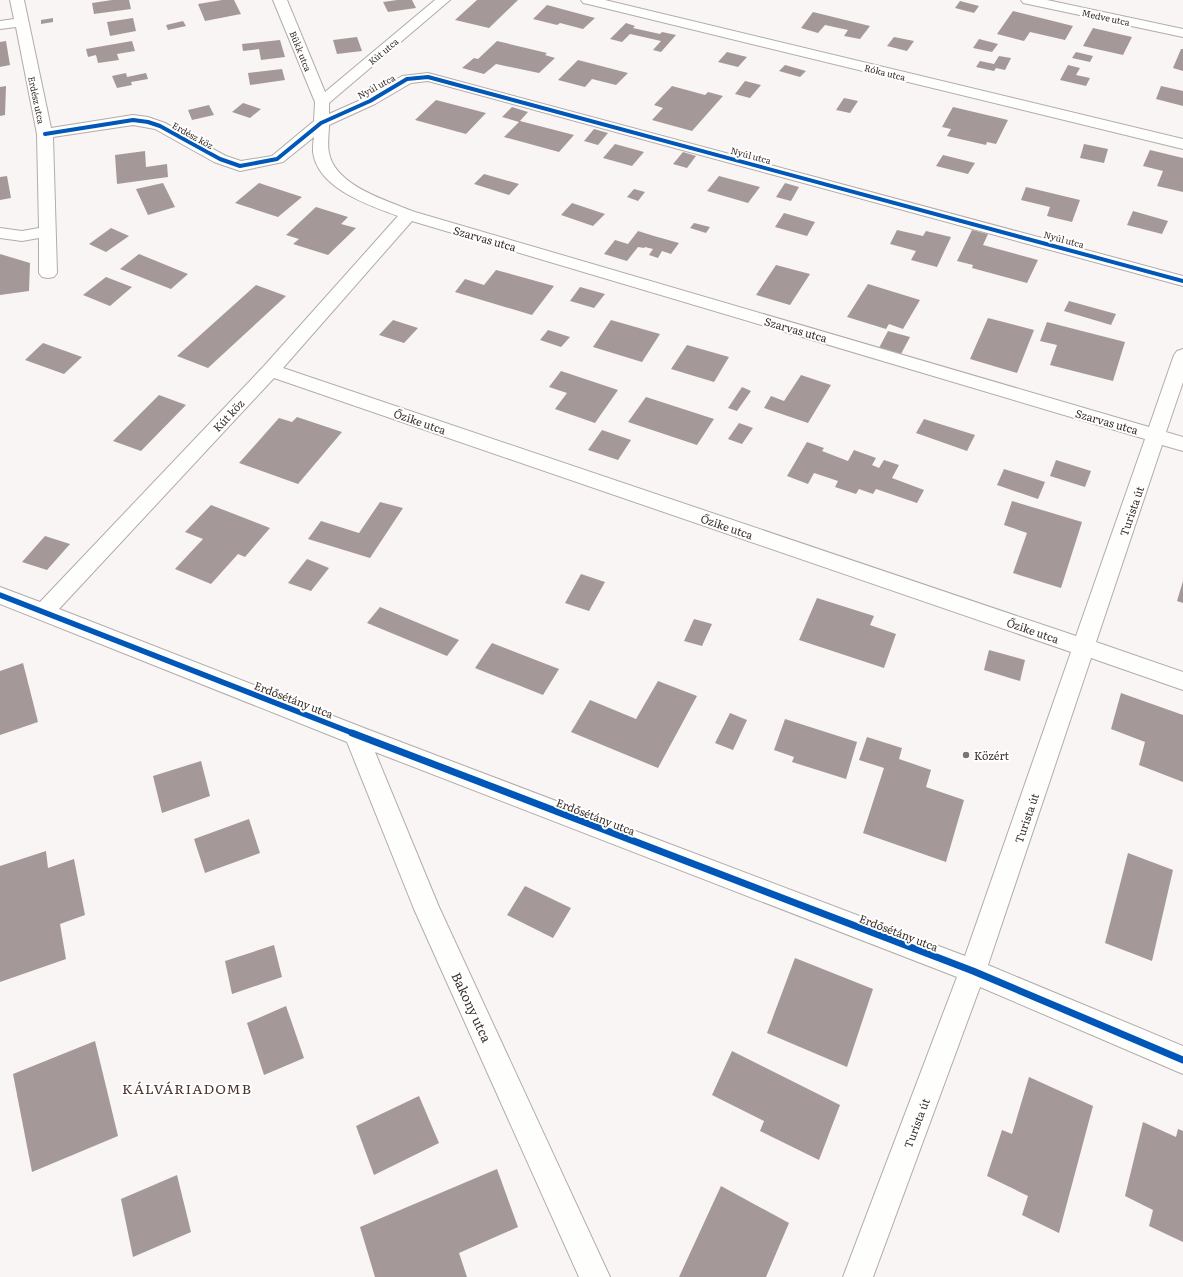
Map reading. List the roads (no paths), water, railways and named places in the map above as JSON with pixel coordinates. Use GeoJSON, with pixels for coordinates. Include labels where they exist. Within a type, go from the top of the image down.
{"type":"FeatureCollection","features":[{"type":"Feature","properties":{"kind":"street","name":"Erdész utca"},"geometry":{"type":"LineString","coordinates":[[17,0],[45,134],[48,273]]}},
{"type":"Feature","properties":{"kind":"street","name":"Bükk utca"},"geometry":{"type":"LineString","coordinates":[[280,0],[322,102]]}},
{"type":"Feature","properties":{"kind":"street","name":"Kút utca"},"geometry":{"type":"LineString","coordinates":[[322,102],[443,0]]}},
{"type":"Feature","properties":{"kind":"street","name":"Róka utca"},"geometry":{"type":"LineString","coordinates":[[588,0],[1183,144]]}},
{"type":"Feature","properties":{"kind":"street","name":"Medve utca"},"geometry":{"type":"LineString","coordinates":[[1028,0],[1183,33]]}},
{"type":"Feature","properties":{"kind":"street"},"geometry":{"type":"LineString","coordinates":[[0,24],[21,22]]}},
{"type":"Feature","properties":{"kind":"street","name":"Nyúl utca"},"geometry":{"type":"LineString","coordinates":[[321,123],[370,101],[407,79],[428,77],[1183,281]]}},
{"type":"Feature","properties":{"kind":"street","name":"Szarvas utca"},"geometry":{"type":"LineString","coordinates":[[322,102],[321,153],[328,170],[341,183],[360,195],[409,215],[1183,444]]}},
{"type":"Feature","properties":{"kind":"street","name":"Erdész köz"},"geometry":{"type":"LineString","coordinates":[[45,134],[133,120],[148,122],[160,126],[213,156],[240,166],[277,159],[321,123]]}},
{"type":"Feature","properties":{"kind":"street","name":"Kút köz"},"geometry":{"type":"LineString","coordinates":[[43,612],[271,370],[385,243],[393,231],[409,215]]}},
{"type":"Feature","properties":{"kind":"street"},"geometry":{"type":"LineString","coordinates":[[0,233],[22,236],[47,231]]}},
{"type":"Feature","properties":{"kind":"street","name":"Turista út"},"geometry":{"type":"LineString","coordinates":[[858,1277],[973,971],[1157,436],[1183,355]]}},
{"type":"Feature","properties":{"kind":"street","name":"Őzike utca"},"geometry":{"type":"LineString","coordinates":[[271,370],[1183,681]]}},
{"type":"Feature","properties":{"kind":"street","name":"Erdősétány utca"},"geometry":{"type":"LineString","coordinates":[[0,595],[356,735],[973,971],[1183,1060]]}},
{"type":"Feature","properties":{"kind":"street","name":"Bakony utca"},"geometry":{"type":"LineString","coordinates":[[356,735],[427,909],[595,1277]]}},
{"type":"Feature","properties":{"kind":"place","name":"Közért"},"geometry":{"type":"Point","coordinates":[966,755]}},
{"type":"Feature","properties":{"kind":"district","name":"KÁLVÁRIADOMB"},"geometry":{"type":"Point","coordinates":[187,1088]}}]}
